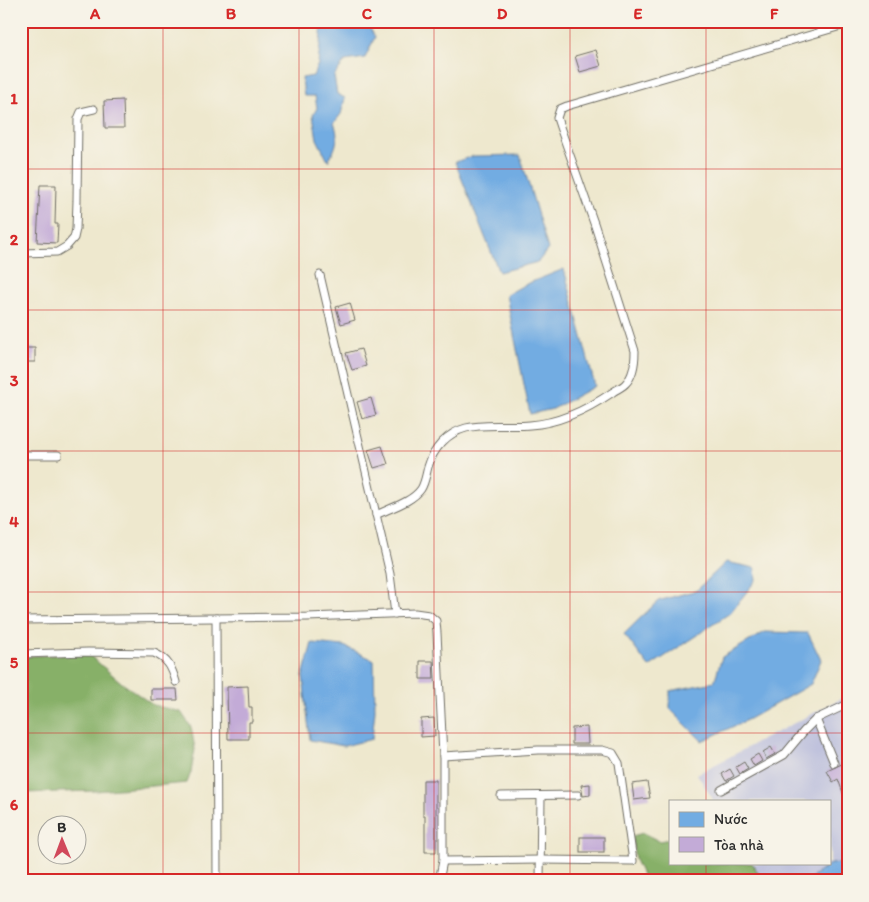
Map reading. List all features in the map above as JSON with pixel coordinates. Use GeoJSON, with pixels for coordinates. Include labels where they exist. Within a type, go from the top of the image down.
{"type":"FeatureCollection","features":[{"type":"Feature","properties":{"kind":"lane"},"geometry":{"type":"LineString","coordinates":[[376,515],[415,496],[422,487],[432,456],[441,442],[454,433],[465,428],[478,426],[532,425],[562,420],[600,400],[626,383],[632,373],[635,351],[595,226],[557,118],[560,109],[848,24]]}},
{"type":"Feature","properties":{"kind":"lane"},"geometry":{"type":"LineString","coordinates":[[21,253],[57,252],[67,246],[74,238],[77,210],[78,119],[81,112],[94,109]]}},
{"type":"Feature","properties":{"kind":"lane"},"geometry":{"type":"LineString","coordinates":[[320,275],[390,574],[395,614]]}},
{"type":"Feature","properties":{"kind":"lane"},"geometry":{"type":"LineString","coordinates":[[21,456],[58,455]]}},
{"type":"Feature","properties":{"kind":"lane"},"geometry":{"type":"LineString","coordinates":[[21,620],[415,613],[429,615],[436,621],[443,756],[443,862],[439,881]]}},
{"type":"Feature","properties":{"kind":"lane"},"geometry":{"type":"LineString","coordinates":[[216,618],[217,881]]}},
{"type":"Feature","properties":{"kind":"lane"},"geometry":{"type":"LineString","coordinates":[[21,654],[154,653],[165,659],[169,664],[176,682]]}},
{"type":"Feature","properties":{"kind":"lane"},"geometry":{"type":"LineString","coordinates":[[721,790],[784,755],[804,730],[816,719],[848,704]]}},
{"type":"Feature","properties":{"kind":"lane"},"geometry":{"type":"LineString","coordinates":[[816,719],[834,763]]}},
{"type":"Feature","properties":{"kind":"lane"},"geometry":{"type":"LineString","coordinates":[[443,756],[538,750],[602,750],[613,753],[619,763],[633,861],[443,862]]}},
{"type":"Feature","properties":{"kind":"lane"},"geometry":{"type":"LineString","coordinates":[[501,796],[578,795]]}},
{"type":"Feature","properties":{"kind":"lane"},"geometry":{"type":"LineString","coordinates":[[540,881],[541,796]]}},
{"type":"Feature","properties":{"kind":"shaded area"},"geometry":{"type":"Polygon","coordinates":[[[848,695],[848,881],[763,881],[753,864],[832,864],[832,800],[713,800],[697,774],[848,695]]]}},
{"type":"Feature","properties":{"kind":"green space"},"geometry":{"type":"Polygon","coordinates":[[[88,654],[122,683],[153,705],[181,712],[191,727],[195,749],[187,783],[96,791],[21,793],[21,665],[28,656],[88,654]]]}},
{"type":"Feature","properties":{"kind":"green space"},"geometry":{"type":"Polygon","coordinates":[[[643,833],[659,841],[669,839],[669,864],[753,864],[763,881],[645,881],[635,860],[632,836],[643,833]]]}},
{"type":"Feature","properties":{"kind":"water"},"geometry":{"type":"Polygon","coordinates":[[[367,23],[375,37],[365,58],[345,61],[334,76],[337,94],[345,98],[341,114],[334,123],[337,133],[336,143],[328,161],[317,139],[313,115],[317,108],[315,96],[304,96],[302,78],[313,76],[318,64],[322,24],[367,23]]]}},
{"type":"Feature","properties":{"kind":"water"},"geometry":{"type":"Polygon","coordinates":[[[520,155],[548,249],[538,262],[499,272],[455,162],[473,156],[520,155]]]}},
{"type":"Feature","properties":{"kind":"water"},"geometry":{"type":"Polygon","coordinates":[[[564,269],[595,386],[553,409],[530,414],[506,295],[524,285],[564,269]]]}},
{"type":"Feature","properties":{"kind":"water"},"geometry":{"type":"Polygon","coordinates":[[[726,562],[755,568],[756,580],[730,613],[649,667],[624,634],[658,601],[697,590],[726,562]]]}},
{"type":"Feature","properties":{"kind":"water"},"geometry":{"type":"Polygon","coordinates":[[[765,632],[808,633],[821,660],[811,684],[749,719],[702,741],[670,709],[670,691],[714,682],[722,657],[765,632]]]}},
{"type":"Feature","properties":{"kind":"water"},"geometry":{"type":"Polygon","coordinates":[[[312,643],[344,646],[374,660],[375,710],[372,739],[344,746],[310,740],[303,676],[312,643]]]}},
{"type":"Feature","properties":{"kind":"water"},"geometry":{"type":"Polygon","coordinates":[[[848,848],[848,881],[807,881],[830,864],[843,863],[843,851],[848,848]]]}},
{"type":"Feature","properties":{"kind":"building"},"geometry":{"type":"Polygon","coordinates":[[[596,50],[601,66],[580,72],[575,56],[596,50]]]}},
{"type":"Feature","properties":{"kind":"building"},"geometry":{"type":"Polygon","coordinates":[[[123,100],[124,128],[105,128],[104,101],[123,100]]]}},
{"type":"Feature","properties":{"kind":"building"},"geometry":{"type":"Polygon","coordinates":[[[40,185],[56,185],[55,224],[58,224],[57,243],[37,242],[40,185]]]}},
{"type":"Feature","properties":{"kind":"building"},"geometry":{"type":"Polygon","coordinates":[[[350,303],[355,320],[341,324],[336,307],[350,303]]]}},
{"type":"Feature","properties":{"kind":"building"},"geometry":{"type":"Polygon","coordinates":[[[21,348],[35,348],[35,362],[21,362],[21,348]]]}},
{"type":"Feature","properties":{"kind":"building"},"geometry":{"type":"Polygon","coordinates":[[[361,349],[366,366],[352,370],[346,353],[361,349]]]}},
{"type":"Feature","properties":{"kind":"building"},"geometry":{"type":"Polygon","coordinates":[[[371,398],[376,415],[362,419],[357,402],[371,398]]]}},
{"type":"Feature","properties":{"kind":"building"},"geometry":{"type":"Polygon","coordinates":[[[382,446],[388,464],[374,468],[368,450],[382,446]]]}},
{"type":"Feature","properties":{"kind":"building"},"geometry":{"type":"Polygon","coordinates":[[[420,661],[433,661],[434,679],[420,679],[420,661]]]}},
{"type":"Feature","properties":{"kind":"building"},"geometry":{"type":"Polygon","coordinates":[[[248,686],[249,707],[252,707],[252,722],[249,722],[249,739],[228,739],[227,687],[248,686]]]}},
{"type":"Feature","properties":{"kind":"building"},"geometry":{"type":"Polygon","coordinates":[[[151,689],[177,689],[178,700],[151,700],[151,689]]]}},
{"type":"Feature","properties":{"kind":"building"},"geometry":{"type":"Polygon","coordinates":[[[434,718],[435,736],[421,737],[421,719],[434,718]]]}},
{"type":"Feature","properties":{"kind":"building"},"geometry":{"type":"Polygon","coordinates":[[[587,727],[588,744],[572,744],[572,728],[587,727]]]}},
{"type":"Feature","properties":{"kind":"building"},"geometry":{"type":"Polygon","coordinates":[[[771,747],[775,754],[766,759],[763,752],[771,747]]]}},
{"type":"Feature","properties":{"kind":"building"},"geometry":{"type":"Polygon","coordinates":[[[758,754],[762,761],[754,766],[750,759],[758,754]]]}},
{"type":"Feature","properties":{"kind":"building"},"geometry":{"type":"Polygon","coordinates":[[[848,761],[847,804],[838,779],[833,782],[827,771],[848,761]]]}},
{"type":"Feature","properties":{"kind":"building"},"geometry":{"type":"Polygon","coordinates":[[[744,762],[748,769],[740,774],[736,767],[744,762]]]}},
{"type":"Feature","properties":{"kind":"building"},"geometry":{"type":"Polygon","coordinates":[[[730,769],[734,776],[726,781],[722,774],[730,769]]]}},
{"type":"Feature","properties":{"kind":"building"},"geometry":{"type":"Polygon","coordinates":[[[423,780],[436,780],[436,852],[425,852],[423,780]]]}},
{"type":"Feature","properties":{"kind":"building"},"geometry":{"type":"Polygon","coordinates":[[[647,782],[650,798],[634,800],[632,784],[647,782]]]}},
{"type":"Feature","properties":{"kind":"building"},"geometry":{"type":"Polygon","coordinates":[[[590,784],[590,795],[583,796],[581,785],[590,784]]]}},
{"type":"Feature","properties":{"kind":"building"},"geometry":{"type":"Polygon","coordinates":[[[580,837],[604,837],[604,852],[580,852],[580,837]]]}}]}
